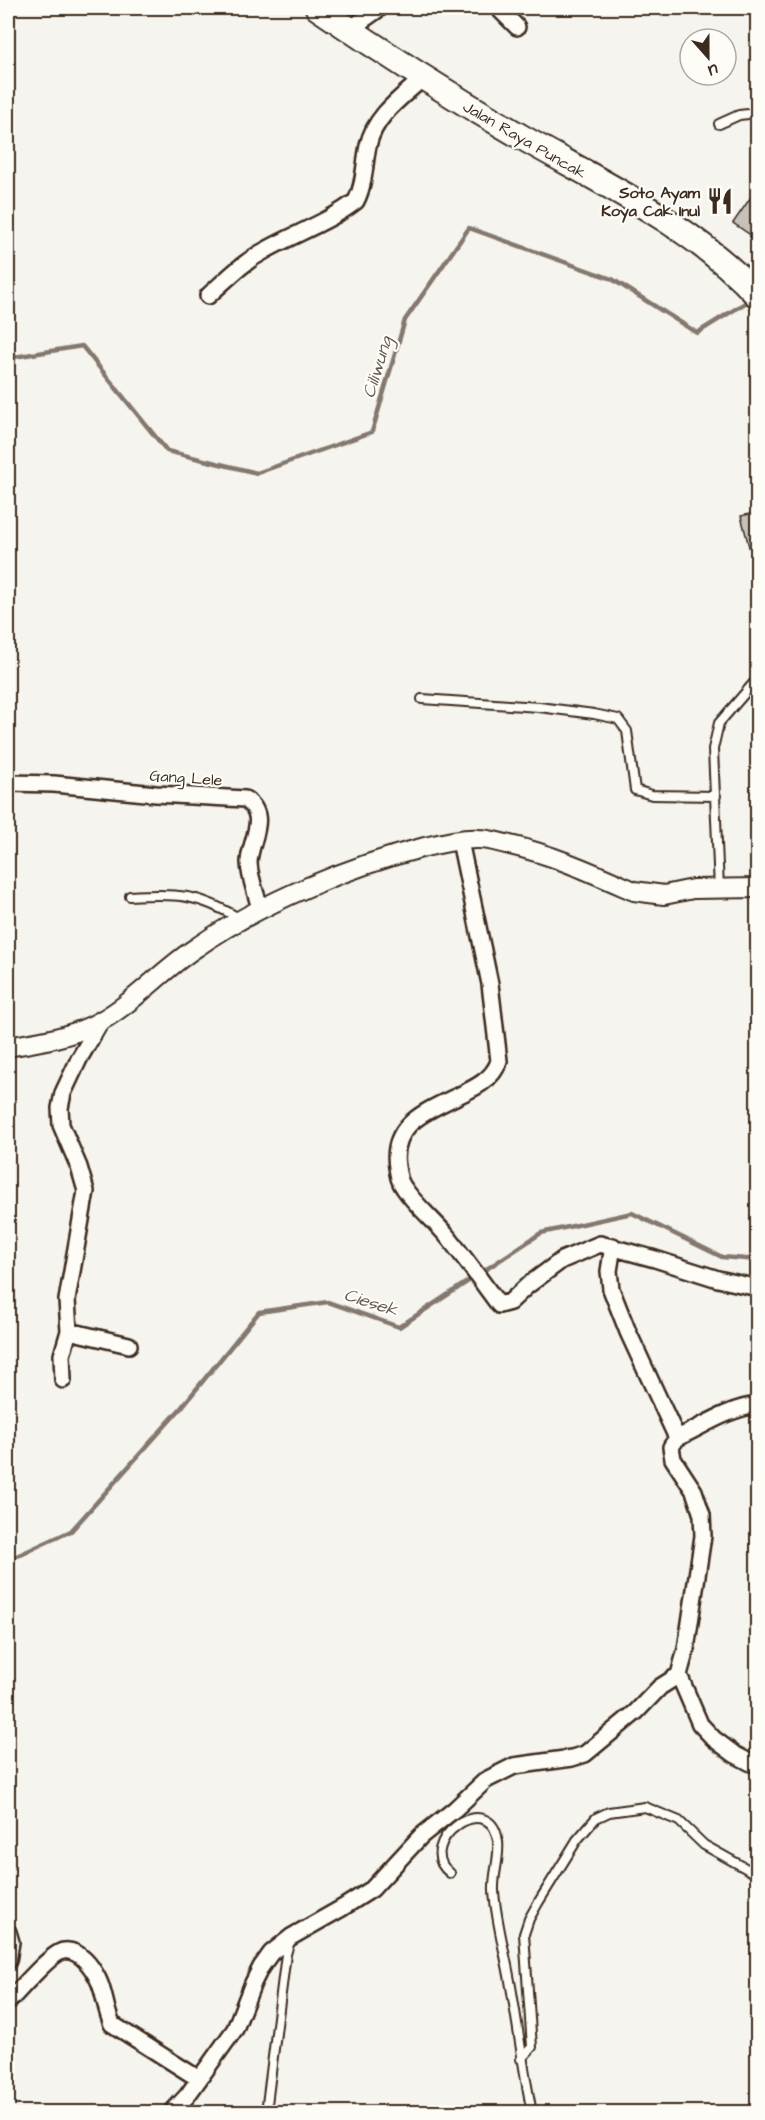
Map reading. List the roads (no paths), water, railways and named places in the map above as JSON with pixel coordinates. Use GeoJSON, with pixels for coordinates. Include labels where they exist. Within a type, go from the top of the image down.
{"type":"FeatureCollection","features":[{"type":"Feature","properties":{"kind":"highway","name":"Jalan Raya Puncak"},"geometry":{"type":"LineString","coordinates":[[318,8],[470,108],[675,226],[714,254],[750,288]]}},
{"type":"Feature","properties":{"kind":"street"},"geometry":{"type":"LineString","coordinates":[[350,29],[380,8]]}},
{"type":"Feature","properties":{"kind":"street"},"geometry":{"type":"LineString","coordinates":[[498,8],[517,27]]}},
{"type":"Feature","properties":{"kind":"street"},"geometry":{"type":"LineString","coordinates":[[208,296],[233,271],[246,262],[267,249],[307,231],[356,201],[365,171],[368,145],[375,127],[384,114],[423,78]]}},
{"type":"Feature","properties":{"kind":"street","name":"Gang Lele"},"geometry":{"type":"LineString","coordinates":[[8,783],[54,784],[245,800],[250,803],[256,813],[256,839],[249,862],[260,909]]}},
{"type":"Feature","properties":{"kind":"street"},"geometry":{"type":"LineString","coordinates":[[8,1047],[68,1035],[101,1021],[185,955],[240,919],[378,861],[405,852],[479,839],[548,855],[634,891],[664,895],[719,888],[758,888]]}},
{"type":"Feature","properties":{"kind":"street"},"geometry":{"type":"LineString","coordinates":[[460,841],[490,984],[499,1060],[496,1070],[488,1079],[412,1121],[400,1137],[395,1157],[403,1187],[446,1234],[499,1305],[510,1302],[562,1260],[596,1245],[605,1244],[718,1279],[758,1288]]}},
{"type":"Feature","properties":{"kind":"street"},"geometry":{"type":"LineString","coordinates":[[63,1380],[62,1355],[69,1331],[67,1300],[86,1191],[79,1167],[61,1125],[60,1108],[63,1093],[79,1059],[101,1021]]}},
{"type":"Feature","properties":{"kind":"street"},"geometry":{"type":"LineString","coordinates":[[613,1246],[609,1271],[611,1289],[628,1332],[677,1438]]}},
{"type":"Feature","properties":{"kind":"street"},"geometry":{"type":"LineString","coordinates":[[69,1331],[129,1345]]}},
{"type":"Feature","properties":{"kind":"street"},"geometry":{"type":"LineString","coordinates":[[758,1405],[734,1410],[677,1438],[671,1447],[673,1459],[694,1491],[702,1515],[703,1536],[686,1649],[679,1675],[700,1724],[714,1739],[734,1754],[758,1764]]}},
{"type":"Feature","properties":{"kind":"street"},"geometry":{"type":"LineString","coordinates":[[172,2112],[235,2029],[261,1967],[271,1953],[291,1937],[357,1900],[372,1889],[421,1836],[486,1780],[514,1766],[585,1754],[636,1712],[660,1687],[679,1675]]}},
{"type":"Feature","properties":{"kind":"street"},"geometry":{"type":"LineString","coordinates":[[8,1932],[11,1942],[8,1961]]}},
{"type":"Feature","properties":{"kind":"street"},"geometry":{"type":"LineString","coordinates":[[8,2001],[54,1956],[65,1951],[73,1952],[88,1963],[97,1977],[112,2024],[165,2060],[199,2079]]}},
{"type":"Feature","properties":{"kind":"lane"},"geometry":{"type":"LineString","coordinates":[[719,124],[739,115],[758,113]]}},
{"type":"Feature","properties":{"kind":"lane"},"geometry":{"type":"LineString","coordinates":[[719,888],[713,748],[719,723],[758,678]]}},
{"type":"Feature","properties":{"kind":"lane"},"geometry":{"type":"LineString","coordinates":[[422,699],[539,707],[618,719],[627,731],[634,790],[652,795],[716,796]]}},
{"type":"Feature","properties":{"kind":"lane"},"geometry":{"type":"LineString","coordinates":[[130,896],[171,894],[190,897],[218,905],[240,919]]}},
{"type":"Feature","properties":{"kind":"lane"},"geometry":{"type":"LineString","coordinates":[[521,2059],[532,2047],[525,1934],[529,1919],[585,1828],[596,1818],[609,1812],[645,1807],[679,1821],[704,1845],[757,1875]]}},
{"type":"Feature","properties":{"kind":"lane"},"geometry":{"type":"LineString","coordinates":[[450,1873],[443,1868],[439,1857],[440,1846],[449,1833],[463,1821],[475,1817],[489,1821],[496,1830],[499,1854],[494,1889],[521,2059],[532,2112]]}},
{"type":"Feature","properties":{"kind":"lane"},"geometry":{"type":"LineString","coordinates":[[266,2112],[286,1954],[291,1937]]}},
{"type":"Feature","properties":{"kind":"waterway","name":"Ciliwung"},"geometry":{"type":"LineString","coordinates":[[8,358],[82,346],[167,451],[257,473],[372,432],[405,320],[469,228],[612,279],[697,333],[750,300]]}},
{"type":"Feature","properties":{"kind":"waterway","name":"Ciesek"},"geometry":{"type":"LineString","coordinates":[[8,1560],[71,1531],[181,1408],[259,1312],[328,1302],[399,1327],[541,1233],[632,1213],[722,1257],[758,1260]]}},
{"type":"Feature","properties":{"kind":"place","name":"Soto Ayam Koya Cak Inul"},"geometry":{"type":"Point","coordinates":[720,201]}}]}
